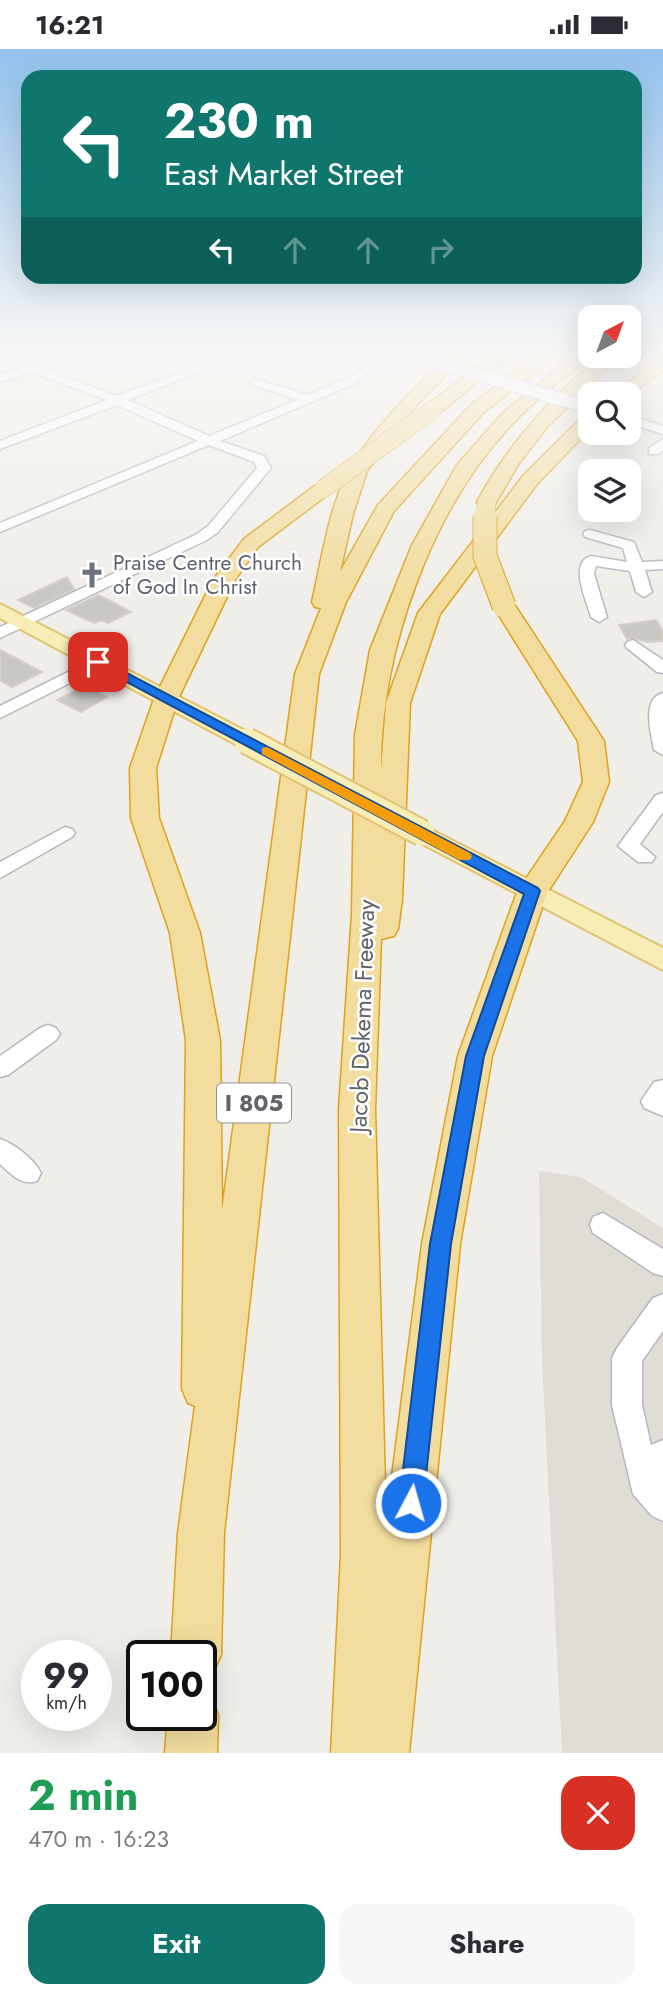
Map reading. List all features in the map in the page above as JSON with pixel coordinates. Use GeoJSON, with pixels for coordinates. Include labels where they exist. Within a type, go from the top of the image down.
{"type":"FeatureCollection","features":[{"type":"Feature","properties":{"kind":"highway"},"geometry":{"type":"LineString","coordinates":[[307,674],[343,514],[358,470],[387,432]]}},
{"type":"Feature","properties":{"kind":"highway"},"geometry":{"type":"LineString","coordinates":[[201,1533],[203,1040],[185,933],[145,818],[143,768],[166,699],[224,580],[251,543],[401,432]]}},
{"type":"Feature","properties":{"kind":"highway","name":"I 805"},"geometry":{"type":"LineString","coordinates":[[196,1640],[201,1533],[307,674],[335,602],[385,509],[456,432]]}},
{"type":"Feature","properties":{"kind":"highway","name":"Jacob Dekema Freeway"},"geometry":{"type":"LineString","coordinates":[[357,1753],[364,1555],[356,1109],[367,914],[368,734],[382,650],[422,545],[464,469],[496,432]]}},
{"type":"Feature","properties":{"kind":"highway"},"geometry":{"type":"LineString","coordinates":[[383,1753],[440,1244],[475,1056],[532,891],[579,822],[596,782],[591,741],[504,606],[486,566],[482,532],[487,502],[499,477],[536,432]]}},
{"type":"Feature","properties":{"kind":"highway"},"geometry":{"type":"LineString","coordinates":[[356,1109],[387,900],[398,703],[429,613],[530,479],[577,432]]}},
{"type":"Feature","properties":{"kind":"highway"},"geometry":{"type":"LineString","coordinates":[[191,1753],[192,1731]]}},
{"type":"Feature","properties":{"kind":"main road"},"geometry":{"type":"LineString","coordinates":[[0,610],[663,960]]}},
{"type":"Feature","properties":{"kind":"street"},"geometry":{"type":"LineString","coordinates":[[0,445],[35,432]]}},
{"type":"Feature","properties":{"kind":"street"},"geometry":{"type":"LineString","coordinates":[[0,633],[202,537],[213,529],[264,468],[259,459],[188,432]]}},
{"type":"Feature","properties":{"kind":"street"},"geometry":{"type":"LineString","coordinates":[[0,528],[228,432]]}},
{"type":"Feature","properties":{"kind":"street"},"geometry":{"type":"LineString","coordinates":[[590,534],[628,545],[644,592]]}},
{"type":"Feature","properties":{"kind":"street"},"geometry":{"type":"LineString","coordinates":[[599,617],[586,574],[590,559],[607,565],[663,565]]}},
{"type":"Feature","properties":{"kind":"street"},"geometry":{"type":"LineString","coordinates":[[633,645],[663,667]]}},
{"type":"Feature","properties":{"kind":"street"},"geometry":{"type":"LineString","coordinates":[[0,713],[98,662]]}},
{"type":"Feature","properties":{"kind":"street"},"geometry":{"type":"LineString","coordinates":[[663,698],[657,715],[663,751]]}},
{"type":"Feature","properties":{"kind":"street"},"geometry":{"type":"LineString","coordinates":[[645,857],[628,846],[663,799]]}},
{"type":"Feature","properties":{"kind":"street"},"geometry":{"type":"LineString","coordinates":[[0,871],[65,833]]}},
{"type":"Feature","properties":{"kind":"street"},"geometry":{"type":"LineString","coordinates":[[0,1068],[48,1034]]}},
{"type":"Feature","properties":{"kind":"street"},"geometry":{"type":"LineString","coordinates":[[663,1089],[653,1101],[663,1107]]}},
{"type":"Feature","properties":{"kind":"street"},"geometry":{"type":"LineString","coordinates":[[0,1149],[28,1173]]}},
{"type":"Feature","properties":{"kind":"street"},"geometry":{"type":"LineString","coordinates":[[603,1225],[663,1265]]}},
{"type":"Feature","properties":{"kind":"street"},"geometry":{"type":"LineString","coordinates":[[653,1494],[627,1405],[627,1358],[663,1307]]}},
{"type":"Feature","properties":{"kind":"street"},"geometry":{"type":"LineString","coordinates":[[653,1494],[663,1455]]}},
{"type":"Feature","properties":{"kind":"shaded area"},"geometry":{"type":"Polygon","coordinates":[[[539,1171],[581,1177],[663,1228],[663,1753],[562,1753],[542,1361],[539,1171]]]}},
{"type":"Feature","properties":{"kind":"building"},"geometry":{"type":"Polygon","coordinates":[[[67,577],[74,589],[34,608],[18,600],[67,577]]]}},
{"type":"Feature","properties":{"kind":"building"},"geometry":{"type":"Polygon","coordinates":[[[98,595],[131,612],[108,623],[101,620],[94,623],[66,610],[98,595]]]}},
{"type":"Feature","properties":{"kind":"building"},"geometry":{"type":"Polygon","coordinates":[[[656,620],[663,631],[663,641],[627,639],[619,625],[656,620]]]}},
{"type":"Feature","properties":{"kind":"building"},"geometry":{"type":"Polygon","coordinates":[[[0,650],[42,672],[12,687],[0,680],[0,650]]]}},
{"type":"Feature","properties":{"kind":"building"},"geometry":{"type":"Polygon","coordinates":[[[92,689],[107,697],[81,712],[57,700],[74,691],[92,689]]]}},
{"type":"Feature","properties":{"kind":"slow traffic"},"geometry":{"type":"LineString","coordinates":[[267,751],[465,856]]}},
{"type":"Feature","properties":{"kind":"place","name":"Praise Centre Church of God In Christ"},"geometry":{"type":"Point","coordinates":[92,575]}},
{"type":"Feature","properties":{"kind":"route"},"geometry":{"type":"LineString","coordinates":[[98,662],[532,891],[475,1056],[440,1244],[411,1503]]}}]}
